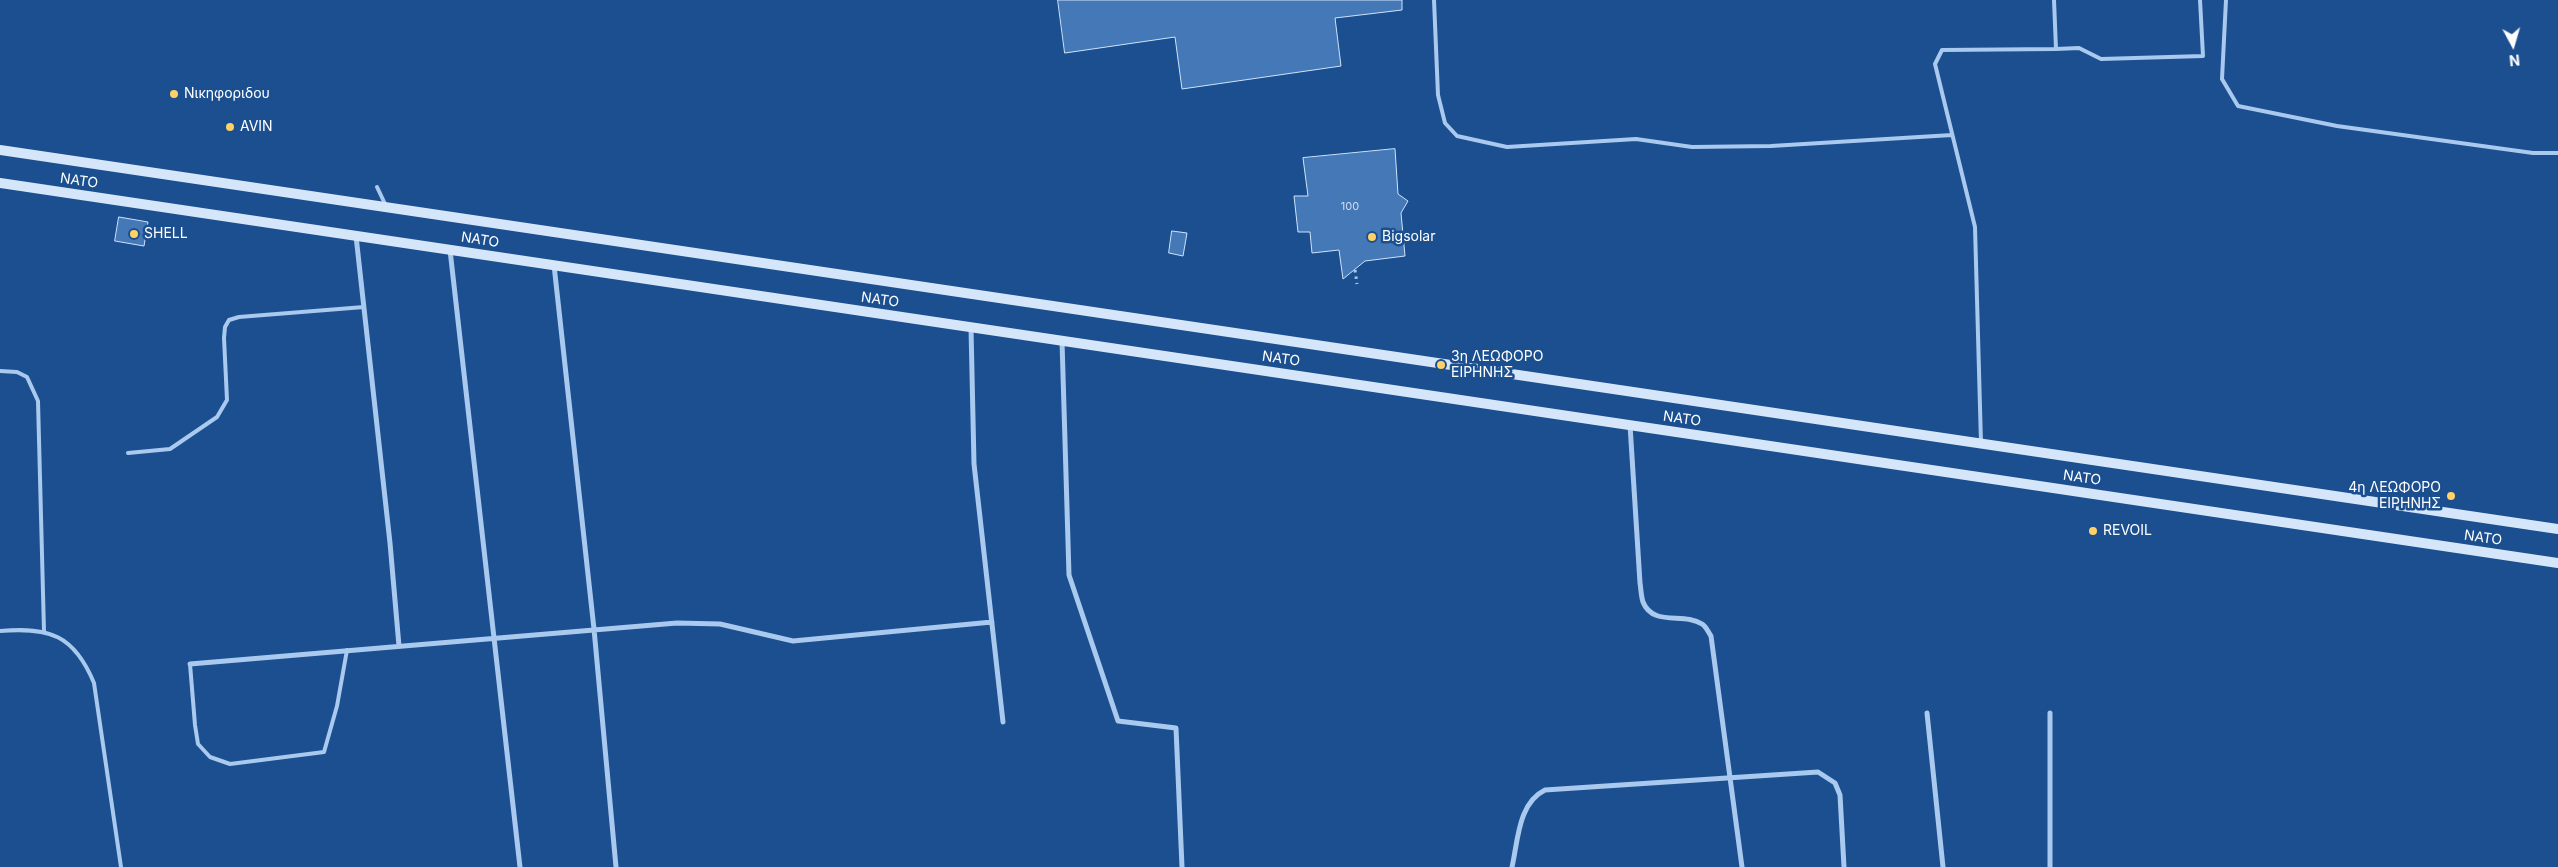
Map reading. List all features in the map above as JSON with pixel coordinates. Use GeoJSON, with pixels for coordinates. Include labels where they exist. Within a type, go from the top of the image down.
{"type":"FeatureCollection","features":[{"type":"Feature","properties":{"kind":"main road","name":"ΝΑΤΟ"},"geometry":{"type":"LineString","coordinates":[[0,150],[2558,529]]}},
{"type":"Feature","properties":{"kind":"main road","name":"ΝΑΤΟ"},"geometry":{"type":"LineString","coordinates":[[0,183],[2558,563]]}},
{"type":"Feature","properties":{"kind":"street"},"geometry":{"type":"LineString","coordinates":[[356,236],[390,543],[399,646]]}},
{"type":"Feature","properties":{"kind":"street"},"geometry":{"type":"LineString","coordinates":[[450,250],[496,638],[520,867]]}},
{"type":"Feature","properties":{"kind":"street"},"geometry":{"type":"LineString","coordinates":[[554,266],[594,629],[616,867]]}},
{"type":"Feature","properties":{"kind":"street"},"geometry":{"type":"LineString","coordinates":[[971,327],[974,464],[1003,722]]}},
{"type":"Feature","properties":{"kind":"street"},"geometry":{"type":"LineString","coordinates":[[1062,341],[1069,575],[1118,721],[1176,728],[1182,867]]}},
{"type":"Feature","properties":{"kind":"street"},"geometry":{"type":"LineString","coordinates":[[1630,425],[1640,583],[1643,603],[1653,614],[1668,618],[1691,619],[1704,624],[1710,636],[1742,867]]}},
{"type":"Feature","properties":{"kind":"street"},"geometry":{"type":"LineString","coordinates":[[190,664],[677,623],[720,624],[793,640],[992,622]]}},
{"type":"Feature","properties":{"kind":"street"},"geometry":{"type":"LineString","coordinates":[[1927,713],[1943,867]]}},
{"type":"Feature","properties":{"kind":"street"},"geometry":{"type":"LineString","coordinates":[[2050,713],[2050,867]]}},
{"type":"Feature","properties":{"kind":"street"},"geometry":{"type":"LineString","coordinates":[[1512,867],[1526,808],[1534,797],[1545,790],[1818,772],[1830,778],[1840,795],[1844,867]]}},
{"type":"Feature","properties":{"kind":"lane"},"geometry":{"type":"LineString","coordinates":[[1434,0],[1438,95],[1446,123],[1457,136],[1507,147],[1636,139],[1702,147],[1771,146],[1952,134]]}},
{"type":"Feature","properties":{"kind":"lane"},"geometry":{"type":"LineString","coordinates":[[2054,0],[2056,50]]}},
{"type":"Feature","properties":{"kind":"lane"},"geometry":{"type":"LineString","coordinates":[[1981,444],[1975,227],[1935,64],[1942,50],[2056,50],[2079,48],[2102,59],[2203,56],[2200,0]]}},
{"type":"Feature","properties":{"kind":"lane"},"geometry":{"type":"LineString","coordinates":[[2226,0],[2222,79],[2238,106],[2337,126],[2533,153],[2558,153]]}},
{"type":"Feature","properties":{"kind":"lane"},"geometry":{"type":"LineString","coordinates":[[377,187],[386,208]]}},
{"type":"Feature","properties":{"kind":"lane"},"geometry":{"type":"LineString","coordinates":[[128,453],[170,448],[217,417],[227,400],[224,338],[225,327],[229,320],[240,317],[364,307]]}},
{"type":"Feature","properties":{"kind":"lane"},"geometry":{"type":"LineString","coordinates":[[0,371],[17,372],[27,377],[38,401],[44,631]]}},
{"type":"Feature","properties":{"kind":"lane"},"geometry":{"type":"LineString","coordinates":[[0,631],[23,629],[44,631],[67,641],[76,649],[86,664],[94,683],[121,867]]}},
{"type":"Feature","properties":{"kind":"lane"},"geometry":{"type":"LineString","coordinates":[[190,664],[194,725],[198,744],[210,757],[230,764],[324,752],[338,706],[347,650]]}},
{"type":"Feature","properties":{"kind":"path"},"geometry":{"type":"LineString","coordinates":[[1355,270],[1357,284]]}},
{"type":"Feature","properties":{"kind":"building"},"geometry":{"type":"Polygon","coordinates":[[[1058,0],[1402,0],[1402,10],[1335,18],[1341,66],[1182,89],[1175,37],[1065,53],[1058,0]]]}},
{"type":"Feature","properties":{"kind":"building"},"geometry":{"type":"Polygon","coordinates":[[[1395,149],[1398,194],[1408,201],[1401,213],[1405,256],[1365,261],[1343,279],[1339,250],[1312,253],[1310,232],[1298,232],[1294,196],[1308,196],[1303,158],[1395,149]]]}},
{"type":"Feature","properties":{"kind":"building"},"geometry":{"type":"Polygon","coordinates":[[[119,217],[148,222],[144,246],[115,241],[119,217]]]}},
{"type":"Feature","properties":{"kind":"building"},"geometry":{"type":"Polygon","coordinates":[[[1172,231],[1187,233],[1183,256],[1169,253],[1172,231]]]}},
{"type":"Feature","properties":{"kind":"place","name":"Νικηφοριδου"},"geometry":{"type":"Point","coordinates":[174,94]}},
{"type":"Feature","properties":{"kind":"place","name":"AVIN"},"geometry":{"type":"Point","coordinates":[230,127]}},
{"type":"Feature","properties":{"kind":"place","name":"SHELL"},"geometry":{"type":"Point","coordinates":[134,234]}},
{"type":"Feature","properties":{"kind":"place","name":"Bigsolar"},"geometry":{"type":"Point","coordinates":[1372,237]}},
{"type":"Feature","properties":{"kind":"place","name":"3η ΛΕΩΦΟΡΟ ΕΙΡΗΝΗΣ"},"geometry":{"type":"Point","coordinates":[1441,365]}},
{"type":"Feature","properties":{"kind":"place","name":"4η ΛΕΩΦΟΡΟ ΕΙΡΗΝΗΣ"},"geometry":{"type":"Point","coordinates":[2451,496]}},
{"type":"Feature","properties":{"kind":"place","name":"REVOIL"},"geometry":{"type":"Point","coordinates":[2093,531]}}]}
